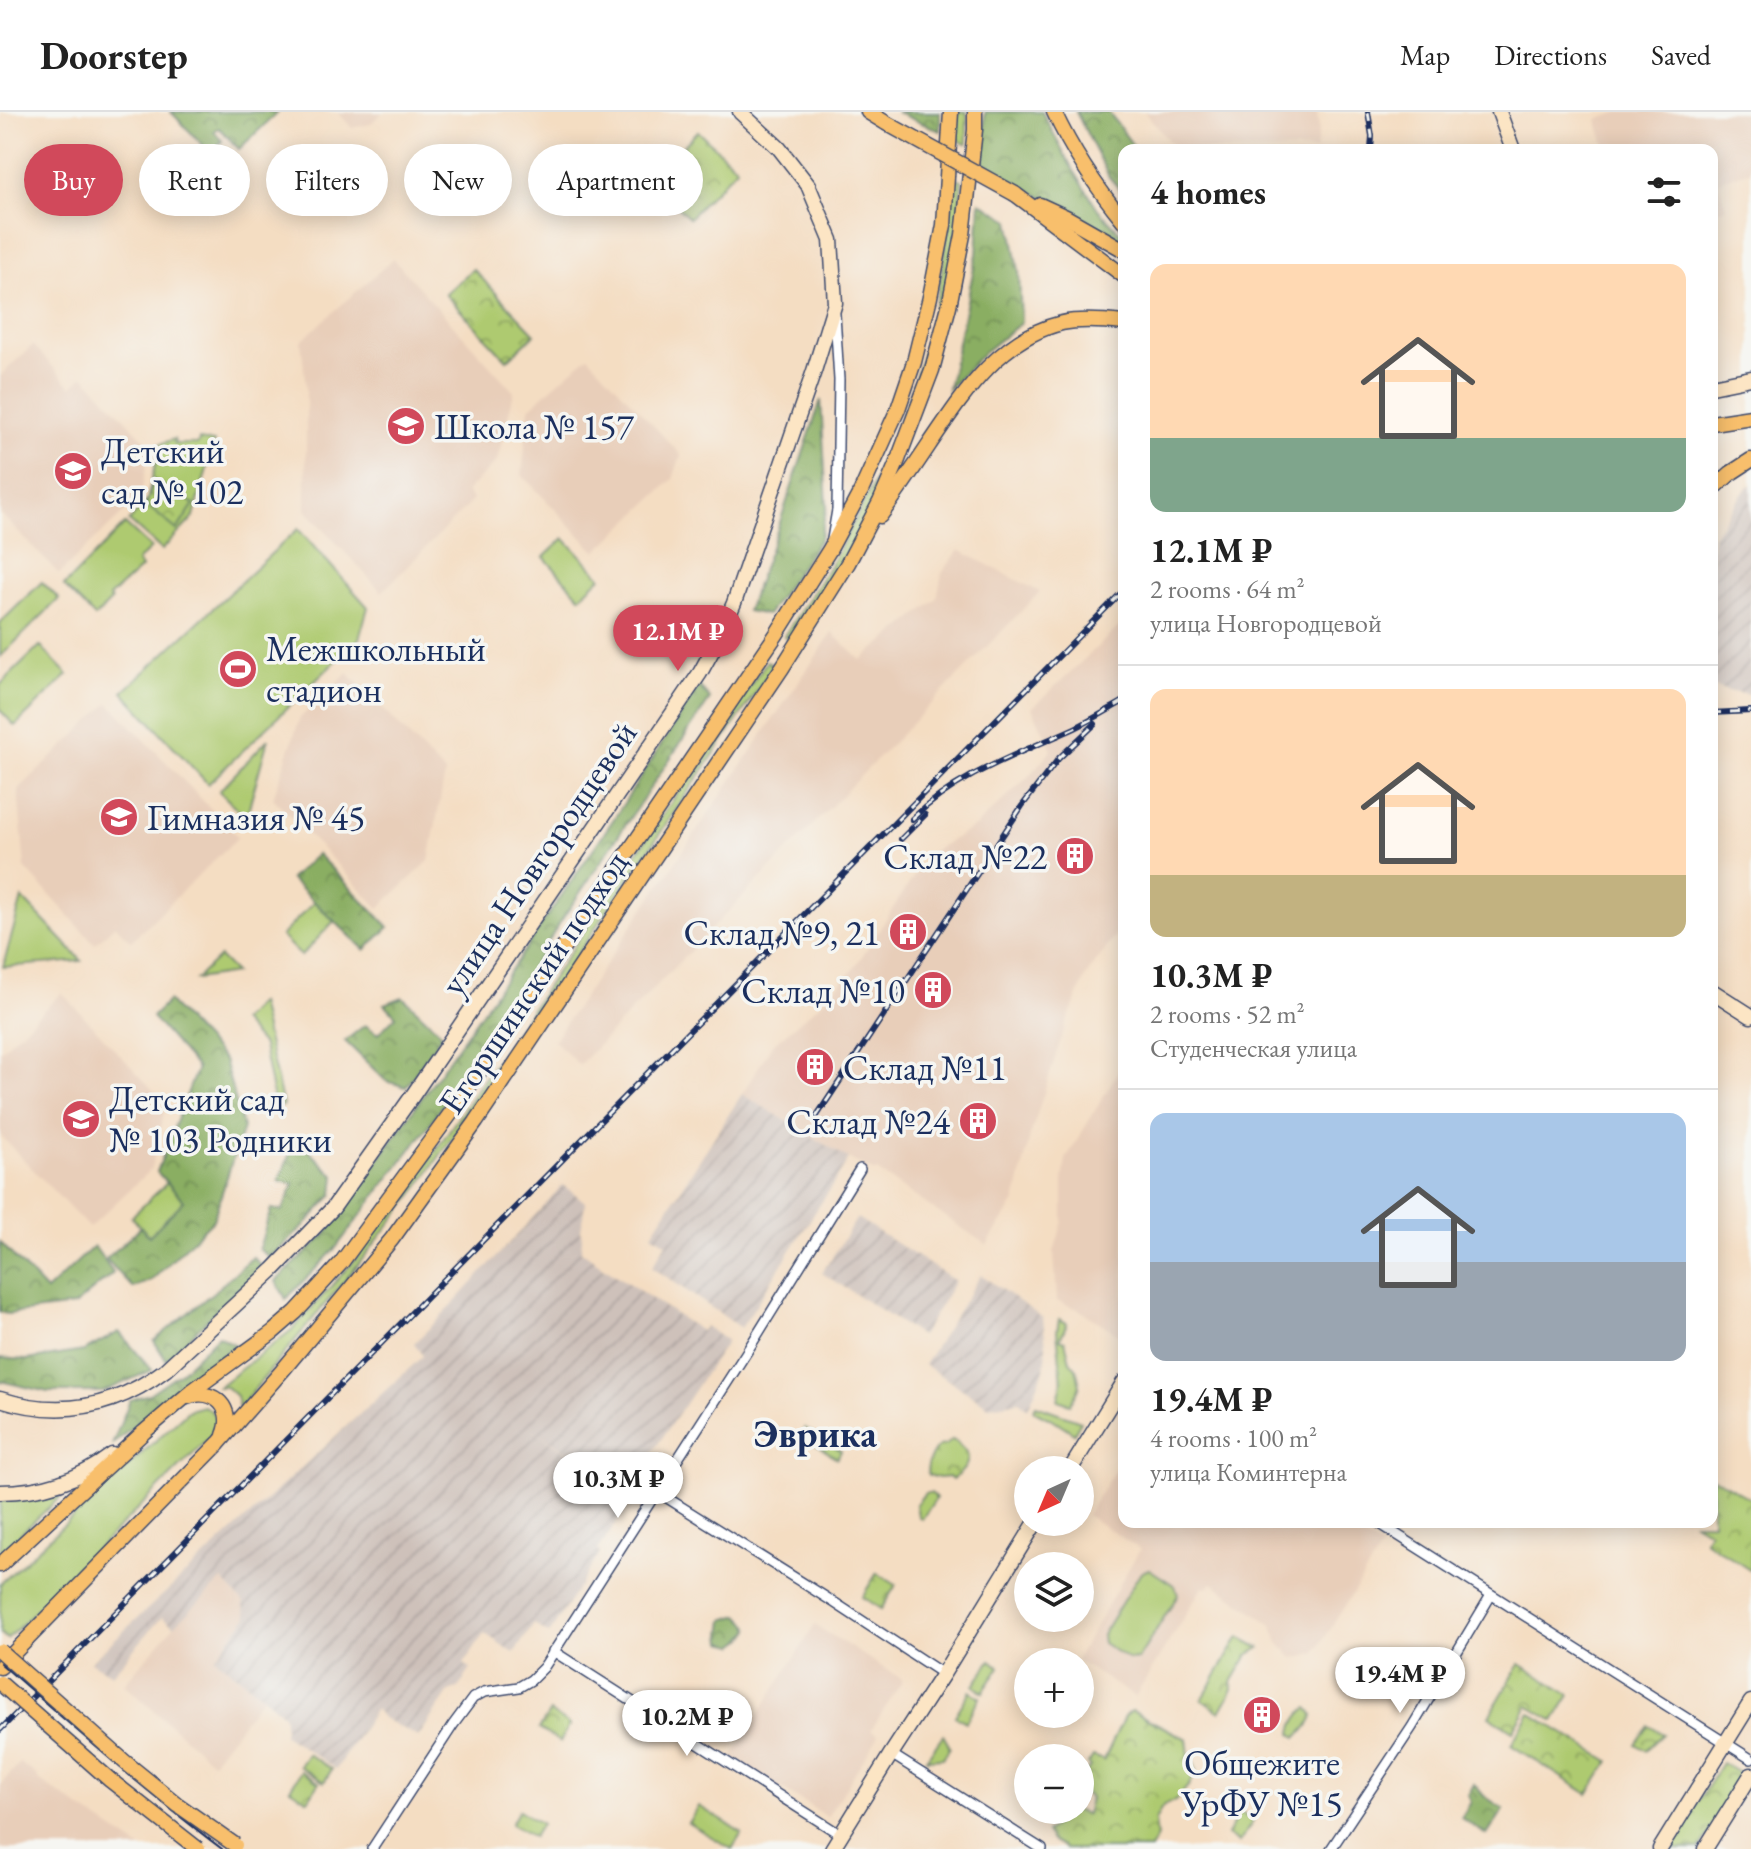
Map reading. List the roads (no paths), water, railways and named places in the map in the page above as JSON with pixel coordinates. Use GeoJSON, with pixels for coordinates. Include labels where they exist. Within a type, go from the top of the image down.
{"type":"FeatureCollection","features":[{"type":"Feature","properties":{"kind":"main road"},"geometry":{"type":"LineString","coordinates":[[868,112],[1015,194],[1066,217],[1118,247]]}},
{"type":"Feature","properties":{"kind":"main road","name":"Егоршинский подход"},"geometry":{"type":"LineString","coordinates":[[0,1565],[200,1384],[296,1312],[341,1263],[451,1113],[776,635],[830,549],[861,491],[898,409],[914,362],[944,225],[951,112]]}},
{"type":"Feature","properties":{"kind":"main road","name":"Егоршинский подход"},"geometry":{"type":"LineString","coordinates":[[0,1667],[219,1443],[367,1270],[447,1165],[782,668],[848,563],[880,502],[932,370],[963,235],[975,112]]}},
{"type":"Feature","properties":{"kind":"main road"},"geometry":{"type":"LineString","coordinates":[[1054,112],[1078,158],[1118,214]]}},
{"type":"Feature","properties":{"kind":"main road"},"geometry":{"type":"LineString","coordinates":[[1015,194],[1118,271]]}},
{"type":"Feature","properties":{"kind":"main road"},"geometry":{"type":"LineString","coordinates":[[848,563],[957,404],[992,362],[1044,329],[1064,323],[1118,322]]}},
{"type":"Feature","properties":{"kind":"main road"},"geometry":{"type":"LineString","coordinates":[[1718,422],[1751,417]]}},
{"type":"Feature","properties":{"kind":"main road"},"geometry":{"type":"LineString","coordinates":[[1718,485],[1751,460]]}},
{"type":"Feature","properties":{"kind":"main road"},"geometry":{"type":"LineString","coordinates":[[1731,473],[1751,467]]}},
{"type":"Feature","properties":{"kind":"main road"},"geometry":{"type":"LineString","coordinates":[[179,1402],[198,1394],[210,1396],[219,1402],[227,1420],[219,1443]]}},
{"type":"Feature","properties":{"kind":"main road"},"geometry":{"type":"LineString","coordinates":[[0,1651],[125,1762],[237,1847]]}},
{"type":"Feature","properties":{"kind":"main road"},"geometry":{"type":"LineString","coordinates":[[0,1683],[110,1780],[198,1849]]}},
{"type":"Feature","properties":{"kind":"street","name":"улица Новгородцевой"},"geometry":{"type":"LineString","coordinates":[[0,1399],[34,1407],[74,1408],[92,1406],[129,1393],[165,1370],[273,1270],[333,1208],[700,673],[734,603],[835,303],[831,240],[808,185],[779,148],[740,112]]}},
{"type":"Feature","properties":{"kind":"street"},"geometry":{"type":"LineString","coordinates":[[1499,112],[1511,144]]}},
{"type":"Feature","properties":{"kind":"street"},"geometry":{"type":"LineString","coordinates":[[830,549],[837,510],[839,380],[835,303]]}},
{"type":"Feature","properties":{"kind":"street"},"geometry":{"type":"LineString","coordinates":[[814,371],[829,366],[839,380]]}},
{"type":"Feature","properties":{"kind":"street"},"geometry":{"type":"LineString","coordinates":[[1718,385],[1751,378]]}},
{"type":"Feature","properties":{"kind":"street"},"geometry":{"type":"LineString","coordinates":[[1718,995],[1751,1016]]}},
{"type":"Feature","properties":{"kind":"street"},"geometry":{"type":"LineString","coordinates":[[372,1849],[473,1698],[484,1692],[519,1687],[544,1667],[860,1169]]}},
{"type":"Feature","properties":{"kind":"street"},"geometry":{"type":"LineString","coordinates":[[1079,1456],[1118,1392]]}},
{"type":"Feature","properties":{"kind":"street"},"geometry":{"type":"LineString","coordinates":[[0,1492],[52,1486],[77,1477],[144,1432]]}},
{"type":"Feature","properties":{"kind":"street"},"geometry":{"type":"LineString","coordinates":[[656,1491],[943,1674]]}},
{"type":"Feature","properties":{"kind":"street"},"geometry":{"type":"LineString","coordinates":[[1386,1528],[1751,1759]]}},
{"type":"Feature","properties":{"kind":"street"},"geometry":{"type":"LineString","coordinates":[[832,1849],[1027,1536]]}},
{"type":"Feature","properties":{"kind":"street"},"geometry":{"type":"LineString","coordinates":[[1331,1849],[1412,1727],[1491,1595]]}},
{"type":"Feature","properties":{"kind":"street"},"geometry":{"type":"LineString","coordinates":[[553,1651],[841,1835]]}},
{"type":"Feature","properties":{"kind":"street"},"geometry":{"type":"LineString","coordinates":[[1660,1849],[1751,1702]]}},
{"type":"Feature","properties":{"kind":"street"},"geometry":{"type":"LineString","coordinates":[[891,1754],[1042,1849]]}},
{"type":"Feature","properties":{"kind":"street"},"geometry":{"type":"LineString","coordinates":[[1705,1849],[1751,1775]]}},
{"type":"Feature","properties":{"kind":"tram line"},"geometry":{"type":"LineString","coordinates":[[0,1663],[137,1782],[222,1849]]}},
{"type":"Feature","properties":{"kind":"railway"},"geometry":{"type":"LineString","coordinates":[[1368,112],[1371,144]]}},
{"type":"Feature","properties":{"kind":"railway"},"geometry":{"type":"LineString","coordinates":[[0,1730],[1118,596]]}},
{"type":"Feature","properties":{"kind":"railway"},"geometry":{"type":"LineString","coordinates":[[912,819],[968,778],[1118,704]]}},
{"type":"Feature","properties":{"kind":"railway"},"geometry":{"type":"LineString","coordinates":[[1718,713],[1751,711]]}},
{"type":"Feature","properties":{"kind":"railway"},"geometry":{"type":"LineString","coordinates":[[816,1117],[1022,806],[1059,758],[1095,724]]}},
{"type":"Feature","properties":{"kind":"railway"},"geometry":{"type":"LineString","coordinates":[[901,839],[925,815]]}},
{"type":"Feature","properties":{"kind":"place","name":"Школа № 157"},"geometry":{"type":"Point","coordinates":[406,426]}},
{"type":"Feature","properties":{"kind":"place","name":"Детский сад № 102"},"geometry":{"type":"Point","coordinates":[73,471]}},
{"type":"Feature","properties":{"kind":"place","name":"Межшкольный стадион"},"geometry":{"type":"Point","coordinates":[238,669]}},
{"type":"Feature","properties":{"kind":"place","name":"Гимназия № 45"},"geometry":{"type":"Point","coordinates":[119,817]}},
{"type":"Feature","properties":{"kind":"place","name":"Склад №22"},"geometry":{"type":"Point","coordinates":[1075,856]}},
{"type":"Feature","properties":{"kind":"place","name":"Склад №9, 21"},"geometry":{"type":"Point","coordinates":[908,932]}},
{"type":"Feature","properties":{"kind":"place","name":"Склад №10"},"geometry":{"type":"Point","coordinates":[933,990]}},
{"type":"Feature","properties":{"kind":"place","name":"Склад №11"},"geometry":{"type":"Point","coordinates":[815,1067]}},
{"type":"Feature","properties":{"kind":"place","name":"Детский сад № 103 Родники"},"geometry":{"type":"Point","coordinates":[81,1119]}},
{"type":"Feature","properties":{"kind":"place","name":"Склад №24"},"geometry":{"type":"Point","coordinates":[978,1121]}},
{"type":"Feature","properties":{"kind":"place","name":"Общежите УрФУ №15"},"geometry":{"type":"Point","coordinates":[1262,1715]}},
{"type":"Feature","properties":{"kind":"district","name":"Эврика"},"geometry":{"type":"Point","coordinates":[815,1433]}}]}
